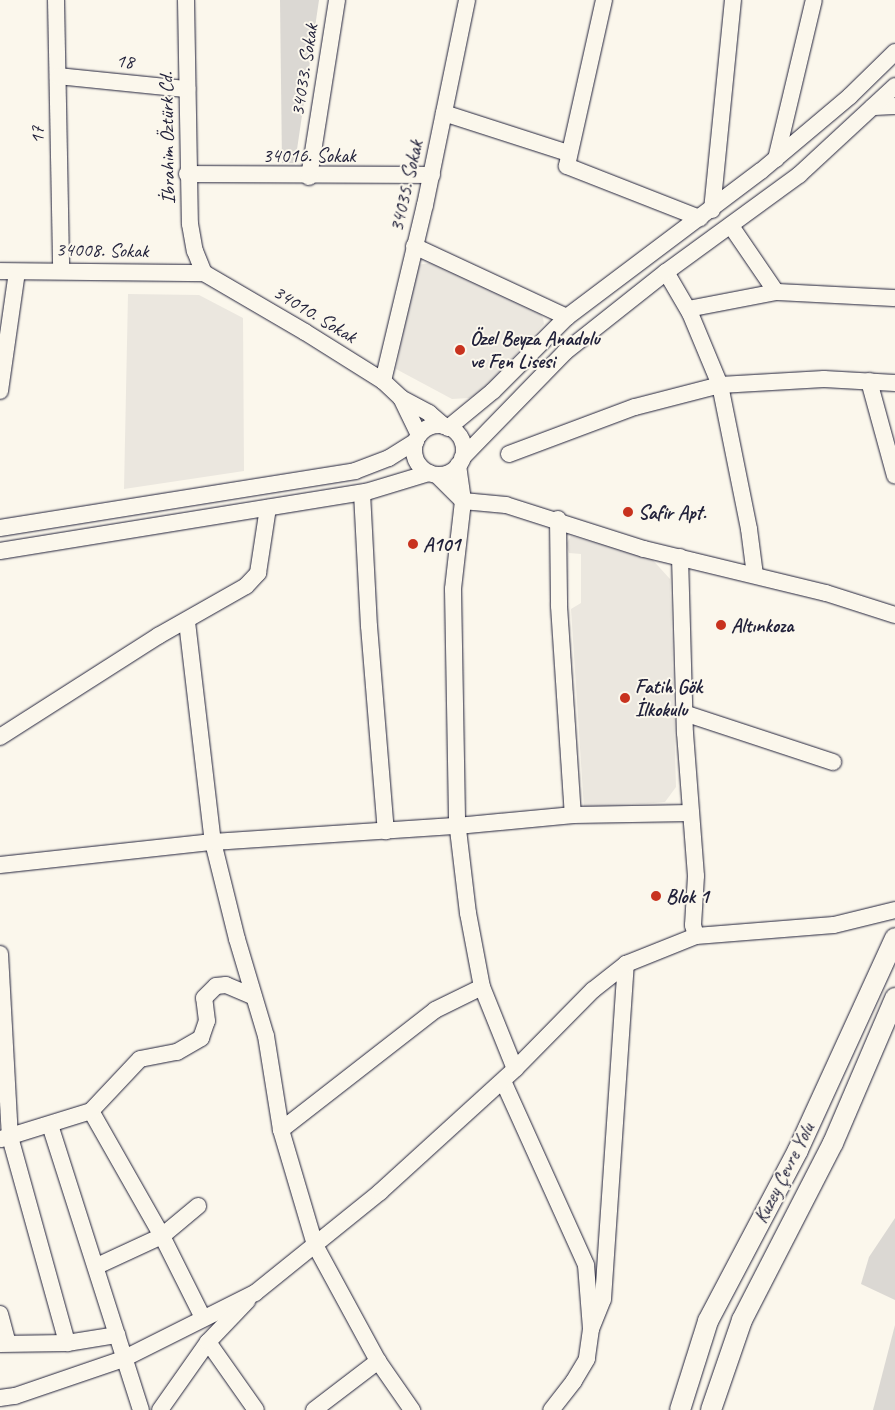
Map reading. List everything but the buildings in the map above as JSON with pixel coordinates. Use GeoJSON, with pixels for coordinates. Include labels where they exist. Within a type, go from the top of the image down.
{"type":"FeatureCollection","features":[{"type":"Feature","properties":{"kind":"main road","name":"Kuzey Çevre Yolu"},"geometry":{"type":"LineString","coordinates":[[680,1410],[708,1321],[798,1150],[895,938]]}},
{"type":"Feature","properties":{"kind":"main road","name":"Kuzey Çevre Yolu"},"geometry":{"type":"LineString","coordinates":[[711,1410],[742,1320],[833,1142],[895,998]]}},
{"type":"Feature","properties":{"kind":"street","name":"17"},"geometry":{"type":"LineString","coordinates":[[56,0],[61,270]]}},
{"type":"Feature","properties":{"kind":"street","name":"İbrahim Öztürk Cd."},"geometry":{"type":"LineString","coordinates":[[186,0],[187,174],[190,224],[195,251],[204,272]]}},
{"type":"Feature","properties":{"kind":"street","name":"34033. Sokak"},"geometry":{"type":"LineString","coordinates":[[309,177],[337,0]]}},
{"type":"Feature","properties":{"kind":"street","name":"34035. Sokak"},"geometry":{"type":"LineString","coordinates":[[383,381],[432,175],[467,0]]}},
{"type":"Feature","properties":{"kind":"street"},"geometry":{"type":"LineString","coordinates":[[604,0],[568,153],[567,166],[578,172],[706,214]]}},
{"type":"Feature","properties":{"kind":"street"},"geometry":{"type":"LineString","coordinates":[[706,214],[733,0]]}},
{"type":"Feature","properties":{"kind":"street"},"geometry":{"type":"LineString","coordinates":[[776,159],[814,0]]}},
{"type":"Feature","properties":{"kind":"street"},"geometry":{"type":"LineString","coordinates":[[0,528],[355,471],[389,458],[431,427],[446,427],[493,391],[567,317],[624,272],[706,214],[776,159],[850,96],[895,52]]}},
{"type":"Feature","properties":{"kind":"street","name":"18"},"geometry":{"type":"LineString","coordinates":[[58,76],[187,89]]}},
{"type":"Feature","properties":{"kind":"street"},"geometry":{"type":"LineString","coordinates":[[0,551],[362,493],[433,474],[445,474],[460,461],[565,352],[666,272],[799,175],[895,86]]}},
{"type":"Feature","properties":{"kind":"street"},"geometry":{"type":"LineString","coordinates":[[873,107],[895,106]]}},
{"type":"Feature","properties":{"kind":"street"},"geometry":{"type":"LineString","coordinates":[[444,113],[568,153]]}},
{"type":"Feature","properties":{"kind":"street","name":"34016. Sokak"},"geometry":{"type":"LineString","coordinates":[[187,174],[309,177],[432,175]]}},
{"type":"Feature","properties":{"kind":"street"},"geometry":{"type":"LineString","coordinates":[[731,226],[776,292]]}},
{"type":"Feature","properties":{"kind":"street"},"geometry":{"type":"LineString","coordinates":[[414,246],[567,317]]}},
{"type":"Feature","properties":{"kind":"street","name":"34008. Sokak"},"geometry":{"type":"LineString","coordinates":[[0,271],[204,272]]}},
{"type":"Feature","properties":{"kind":"street"},"geometry":{"type":"LineString","coordinates":[[0,391],[17,272]]}},
{"type":"Feature","properties":{"kind":"street","name":"34010. Sokak"},"geometry":{"type":"LineString","coordinates":[[204,272],[383,381],[401,398]]}},
{"type":"Feature","properties":{"kind":"street"},"geometry":{"type":"LineString","coordinates":[[666,272],[688,309],[720,385],[750,528],[755,575]]}},
{"type":"Feature","properties":{"kind":"street"},"geometry":{"type":"LineString","coordinates":[[688,309],[776,292],[895,298]]}},
{"type":"Feature","properties":{"kind":"street"},"geometry":{"type":"LineString","coordinates":[[509,454],[635,408],[720,385],[824,379],[895,382]]}},
{"type":"Feature","properties":{"kind":"street"},"geometry":{"type":"LineString","coordinates":[[870,381],[895,476]]}},
{"type":"Feature","properties":{"kind":"street"},"geometry":{"type":"LineString","coordinates":[[401,398],[429,413],[462,442],[460,461],[464,501],[454,589],[458,826],[468,913],[482,987],[516,1069]]}},
{"type":"Feature","properties":{"kind":"street"},"geometry":{"type":"LineString","coordinates":[[401,398],[418,438],[418,464],[433,474],[464,501],[506,504],[558,519],[644,549],[755,575],[895,615]]}},
{"type":"Feature","properties":{"kind":"street"},"geometry":{"type":"LineString","coordinates":[[362,493],[369,626],[386,831]]}},
{"type":"Feature","properties":{"kind":"street"},"geometry":{"type":"LineString","coordinates":[[0,737],[158,636],[187,622],[246,586],[258,573],[268,508]]}},
{"type":"Feature","properties":{"kind":"street"},"geometry":{"type":"LineString","coordinates":[[558,519],[559,606],[572,815]]}},
{"type":"Feature","properties":{"kind":"street"},"geometry":{"type":"LineString","coordinates":[[680,557],[684,713],[696,876],[692,925],[696,936]]}},
{"type":"Feature","properties":{"kind":"street"},"geometry":{"type":"LineString","coordinates":[[187,622],[213,842],[266,1036],[281,1130],[315,1245],[378,1361],[412,1410]]}},
{"type":"Feature","properties":{"kind":"street"},"geometry":{"type":"LineString","coordinates":[[684,713],[833,762]]}},
{"type":"Feature","properties":{"kind":"street"},"geometry":{"type":"LineString","coordinates":[[0,865],[213,842],[458,826],[572,815],[691,814]]}},
{"type":"Feature","properties":{"kind":"street"},"geometry":{"type":"LineString","coordinates":[[160,1410],[208,1342],[255,1293],[380,1192],[516,1069],[593,990],[626,964],[696,936],[834,925],[895,910]]}},
{"type":"Feature","properties":{"kind":"street"},"geometry":{"type":"LineString","coordinates":[[0,954],[5,1138],[67,1343]]}},
{"type":"Feature","properties":{"kind":"street"},"geometry":{"type":"LineString","coordinates":[[591,1329],[603,1299],[626,964]]}},
{"type":"Feature","properties":{"kind":"street"},"geometry":{"type":"LineString","coordinates":[[5,1138],[91,1111],[140,1059],[177,1052],[201,1038],[207,1021],[204,998],[216,986],[226,985],[254,997]]}},
{"type":"Feature","properties":{"kind":"street"},"geometry":{"type":"LineString","coordinates":[[281,1130],[435,1010],[482,987]]}},
{"type":"Feature","properties":{"kind":"street"},"geometry":{"type":"LineString","coordinates":[[502,1081],[586,1265],[591,1329],[587,1359],[574,1381],[551,1410]]}},
{"type":"Feature","properties":{"kind":"street"},"geometry":{"type":"LineString","coordinates":[[91,1111],[162,1236],[203,1318]]}},
{"type":"Feature","properties":{"kind":"street"},"geometry":{"type":"LineString","coordinates":[[50,1125],[97,1266],[123,1360],[141,1410]]}},
{"type":"Feature","properties":{"kind":"street"},"geometry":{"type":"LineString","coordinates":[[97,1266],[162,1236],[198,1206]]}},
{"type":"Feature","properties":{"kind":"street"},"geometry":{"type":"LineString","coordinates":[[0,1398],[15,1396],[123,1360],[255,1293]]}},
{"type":"Feature","properties":{"kind":"street"},"geometry":{"type":"LineString","coordinates":[[0,1314],[4,1344],[67,1343],[117,1335]]}},
{"type":"Feature","properties":{"kind":"street"},"geometry":{"type":"LineString","coordinates":[[208,1342],[256,1410]]}},
{"type":"Feature","properties":{"kind":"street"},"geometry":{"type":"LineString","coordinates":[[314,1410],[378,1361]]}},
{"type":"Feature","properties":{"kind":"shaded area"},"geometry":{"type":"Polygon","coordinates":[[[280,0],[319,0],[295,163],[282,163],[280,0]]]}},
{"type":"Feature","properties":{"kind":"shaded area"},"geometry":{"type":"Polygon","coordinates":[[[430,263],[537,309],[543,318],[544,324],[481,392],[469,398],[452,399],[396,369],[417,265],[430,263]]]}},
{"type":"Feature","properties":{"kind":"shaded area"},"geometry":{"type":"Polygon","coordinates":[[[128,294],[199,295],[243,318],[244,471],[124,489],[128,294]]]}},
{"type":"Feature","properties":{"kind":"shaded area","name":"Fatih Gök İlkokulu"},"geometry":{"type":"Polygon","coordinates":[[[571,536],[650,557],[670,579],[676,787],[665,802],[584,809],[571,609],[581,603],[581,554],[569,553],[566,544],[571,536]]]}},
{"type":"Feature","properties":{"kind":"shaded area"},"geometry":{"type":"Polygon","coordinates":[[[895,1218],[895,1300],[861,1284],[869,1257],[895,1218]]]}},
{"type":"Feature","properties":{"kind":"shaded area"},"geometry":{"type":"Polygon","coordinates":[[[895,1325],[895,1410],[873,1410],[895,1325]]]}},
{"type":"Feature","properties":{"kind":"place","name":"Özel Beyza Anadolu ve Fen Lisesi"},"geometry":{"type":"Point","coordinates":[460,350]}},
{"type":"Feature","properties":{"kind":"place","name":"Safir Apt."},"geometry":{"type":"Point","coordinates":[628,512]}},
{"type":"Feature","properties":{"kind":"place","name":"A101"},"geometry":{"type":"Point","coordinates":[413,544]}},
{"type":"Feature","properties":{"kind":"place","name":"Altınkoza"},"geometry":{"type":"Point","coordinates":[721,625]}},
{"type":"Feature","properties":{"kind":"place","name":"Fatih Gök İlkokulu"},"geometry":{"type":"Point","coordinates":[625,698]}},
{"type":"Feature","properties":{"kind":"place","name":"Blok 1"},"geometry":{"type":"Point","coordinates":[656,896]}}]}
